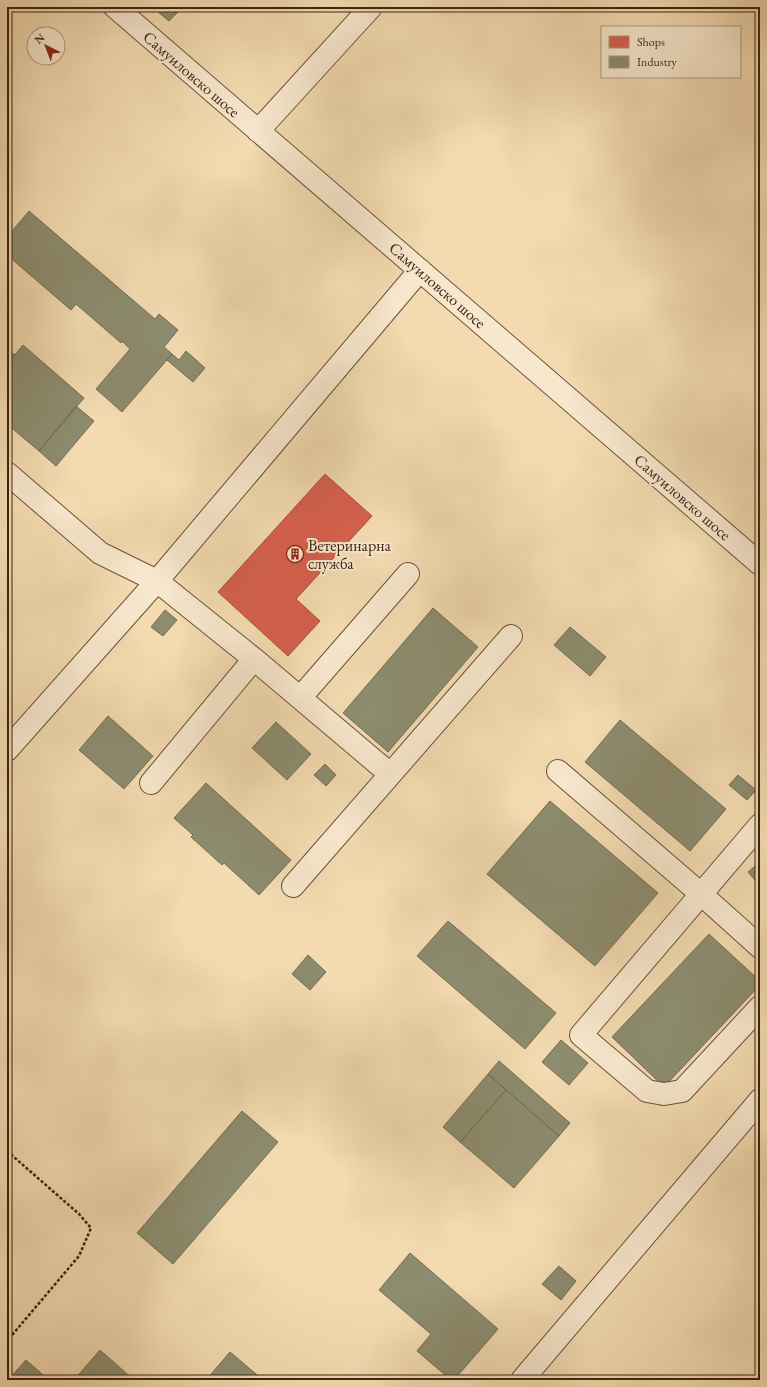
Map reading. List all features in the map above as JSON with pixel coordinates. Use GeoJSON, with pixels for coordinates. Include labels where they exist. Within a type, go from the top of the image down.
{"type":"FeatureCollection","features":[{"type":"Feature","properties":{"kind":"street","name":"Самуиловско шосе"},"geometry":{"type":"LineString","coordinates":[[115,7],[760,564]]}},
{"type":"Feature","properties":{"kind":"street"},"geometry":{"type":"LineString","coordinates":[[258,131],[370,7]]}},
{"type":"Feature","properties":{"kind":"street"},"geometry":{"type":"LineString","coordinates":[[7,750],[157,581],[420,270]]}},
{"type":"Feature","properties":{"kind":"street"},"geometry":{"type":"LineString","coordinates":[[7,473],[100,553],[157,581],[254,659],[390,774]]}},
{"type":"Feature","properties":{"kind":"street"},"geometry":{"type":"LineString","coordinates":[[300,698],[408,574]]}},
{"type":"Feature","properties":{"kind":"street"},"geometry":{"type":"LineString","coordinates":[[293,886],[511,636]]}},
{"type":"Feature","properties":{"kind":"street"},"geometry":{"type":"LineString","coordinates":[[151,783],[254,659]]}},
{"type":"Feature","properties":{"kind":"street"},"geometry":{"type":"LineString","coordinates":[[558,771],[760,946]]}},
{"type":"Feature","properties":{"kind":"street"},"geometry":{"type":"LineString","coordinates":[[760,825],[581,1035],[647,1091],[664,1094],[682,1091],[760,1007]]}},
{"type":"Feature","properties":{"kind":"street"},"geometry":{"type":"LineString","coordinates":[[522,1380],[760,1100]]}},
{"type":"Feature","properties":{"kind":"path"},"geometry":{"type":"LineString","coordinates":[[7,1151],[79,1214],[91,1228],[79,1256],[7,1341]]}},
{"type":"Feature","properties":{"kind":"building: Shops","name":"Ветеринарна служба"},"geometry":{"type":"Polygon","coordinates":[[[325,474],[372,516],[296,599],[320,621],[288,656],[218,592],[325,474]]]}},
{"type":"Feature","properties":{"kind":"building: Industry"},"geometry":{"type":"Polygon","coordinates":[[[152,7],[175,7],[179,11],[169,21],[152,7]]]}},
{"type":"Feature","properties":{"kind":"building: Industry"},"geometry":{"type":"Polygon","coordinates":[[[29,211],[155,319],[159,314],[178,330],[164,347],[172,354],[122,412],[96,389],[130,349],[76,304],[71,310],[7,255],[7,237],[29,211]]]}},
{"type":"Feature","properties":{"kind":"building: Industry"},"geometry":{"type":"Polygon","coordinates":[[[23,345],[84,398],[39,451],[7,424],[7,364],[23,345]]]}},
{"type":"Feature","properties":{"kind":"building: Industry"},"geometry":{"type":"Polygon","coordinates":[[[7,349],[15,355],[7,364],[7,349]]]}},
{"type":"Feature","properties":{"kind":"building: Industry"},"geometry":{"type":"Polygon","coordinates":[[[186,351],[205,368],[193,382],[167,360],[172,354],[179,360],[186,351]]]}},
{"type":"Feature","properties":{"kind":"building: Industry"},"geometry":{"type":"Polygon","coordinates":[[[76,406],[94,421],[56,466],[39,451],[76,406]]]}},
{"type":"Feature","properties":{"kind":"building: Industry"},"geometry":{"type":"Polygon","coordinates":[[[433,608],[478,647],[388,752],[343,713],[433,608]]]}},
{"type":"Feature","properties":{"kind":"building: Industry"},"geometry":{"type":"Polygon","coordinates":[[[165,610],[177,620],[163,636],[151,627],[165,610]]]}},
{"type":"Feature","properties":{"kind":"building: Industry"},"geometry":{"type":"Polygon","coordinates":[[[570,627],[606,657],[590,676],[554,645],[570,627]]]}},
{"type":"Feature","properties":{"kind":"building: Industry"},"geometry":{"type":"Polygon","coordinates":[[[108,716],[153,756],[124,789],[79,750],[108,716]]]}},
{"type":"Feature","properties":{"kind":"building: Industry"},"geometry":{"type":"Polygon","coordinates":[[[620,720],[726,809],[690,851],[585,762],[620,720]]]}},
{"type":"Feature","properties":{"kind":"building: Industry"},"geometry":{"type":"Polygon","coordinates":[[[276,722],[311,754],[287,780],[252,748],[276,722]]]}},
{"type":"Feature","properties":{"kind":"building: Industry"},"geometry":{"type":"Polygon","coordinates":[[[325,764],[336,775],[326,786],[314,775],[325,764]]]}},
{"type":"Feature","properties":{"kind":"building: Industry"},"geometry":{"type":"Polygon","coordinates":[[[738,775],[756,790],[747,800],[729,785],[738,775]]]}},
{"type":"Feature","properties":{"kind":"building: Industry"},"geometry":{"type":"Polygon","coordinates":[[[206,783],[291,860],[259,895],[224,863],[222,865],[191,837],[193,835],[174,818],[206,783]]]}},
{"type":"Feature","properties":{"kind":"building: Industry"},"geometry":{"type":"Polygon","coordinates":[[[550,801],[658,893],[595,966],[487,874],[550,801]]]}},
{"type":"Feature","properties":{"kind":"building: Industry"},"geometry":{"type":"Polygon","coordinates":[[[760,862],[760,886],[748,872],[760,862]]]}},
{"type":"Feature","properties":{"kind":"building: Industry"},"geometry":{"type":"Polygon","coordinates":[[[448,921],[556,1013],[525,1049],[417,956],[448,921]]]}},
{"type":"Feature","properties":{"kind":"building: Industry"},"geometry":{"type":"Polygon","coordinates":[[[709,934],[760,981],[760,985],[664,1087],[612,1037],[709,934]]]}},
{"type":"Feature","properties":{"kind":"building: Industry"},"geometry":{"type":"Polygon","coordinates":[[[308,955],[326,972],[310,990],[292,974],[308,955]]]}},
{"type":"Feature","properties":{"kind":"building: Industry"},"geometry":{"type":"Polygon","coordinates":[[[561,1040],[588,1063],[569,1085],[542,1062],[561,1040]]]}},
{"type":"Feature","properties":{"kind":"building: Industry"},"geometry":{"type":"Polygon","coordinates":[[[499,1061],[570,1123],[559,1136],[488,1074],[499,1061]]]}},
{"type":"Feature","properties":{"kind":"building: Industry"},"geometry":{"type":"Polygon","coordinates":[[[488,1074],[506,1090],[460,1142],[443,1127],[488,1074]]]}},
{"type":"Feature","properties":{"kind":"building: Industry"},"geometry":{"type":"Polygon","coordinates":[[[506,1090],[559,1136],[514,1188],[460,1142],[506,1090]]]}},
{"type":"Feature","properties":{"kind":"building: Industry"},"geometry":{"type":"Polygon","coordinates":[[[242,1111],[278,1142],[173,1264],[137,1233],[242,1111]]]}},
{"type":"Feature","properties":{"kind":"building: Industry"},"geometry":{"type":"Polygon","coordinates":[[[410,1253],[498,1329],[454,1380],[451,1380],[417,1351],[431,1334],[379,1290],[410,1253]]]}},
{"type":"Feature","properties":{"kind":"building: Industry"},"geometry":{"type":"Polygon","coordinates":[[[559,1266],[576,1281],[561,1300],[542,1284],[559,1266]]]}},
{"type":"Feature","properties":{"kind":"building: Industry"},"geometry":{"type":"Polygon","coordinates":[[[100,1350],[134,1380],[74,1380],[100,1350]]]}},
{"type":"Feature","properties":{"kind":"building: Industry"},"geometry":{"type":"Polygon","coordinates":[[[230,1352],[263,1380],[206,1380],[230,1352]]]}},
{"type":"Feature","properties":{"kind":"building: Industry"},"geometry":{"type":"Polygon","coordinates":[[[26,1360],[49,1380],[8,1380],[26,1360]]]}},
{"type":"Feature","properties":{"kind":"place","name":"Ветеринарна служба"},"geometry":{"type":"Point","coordinates":[295,554]}}]}
